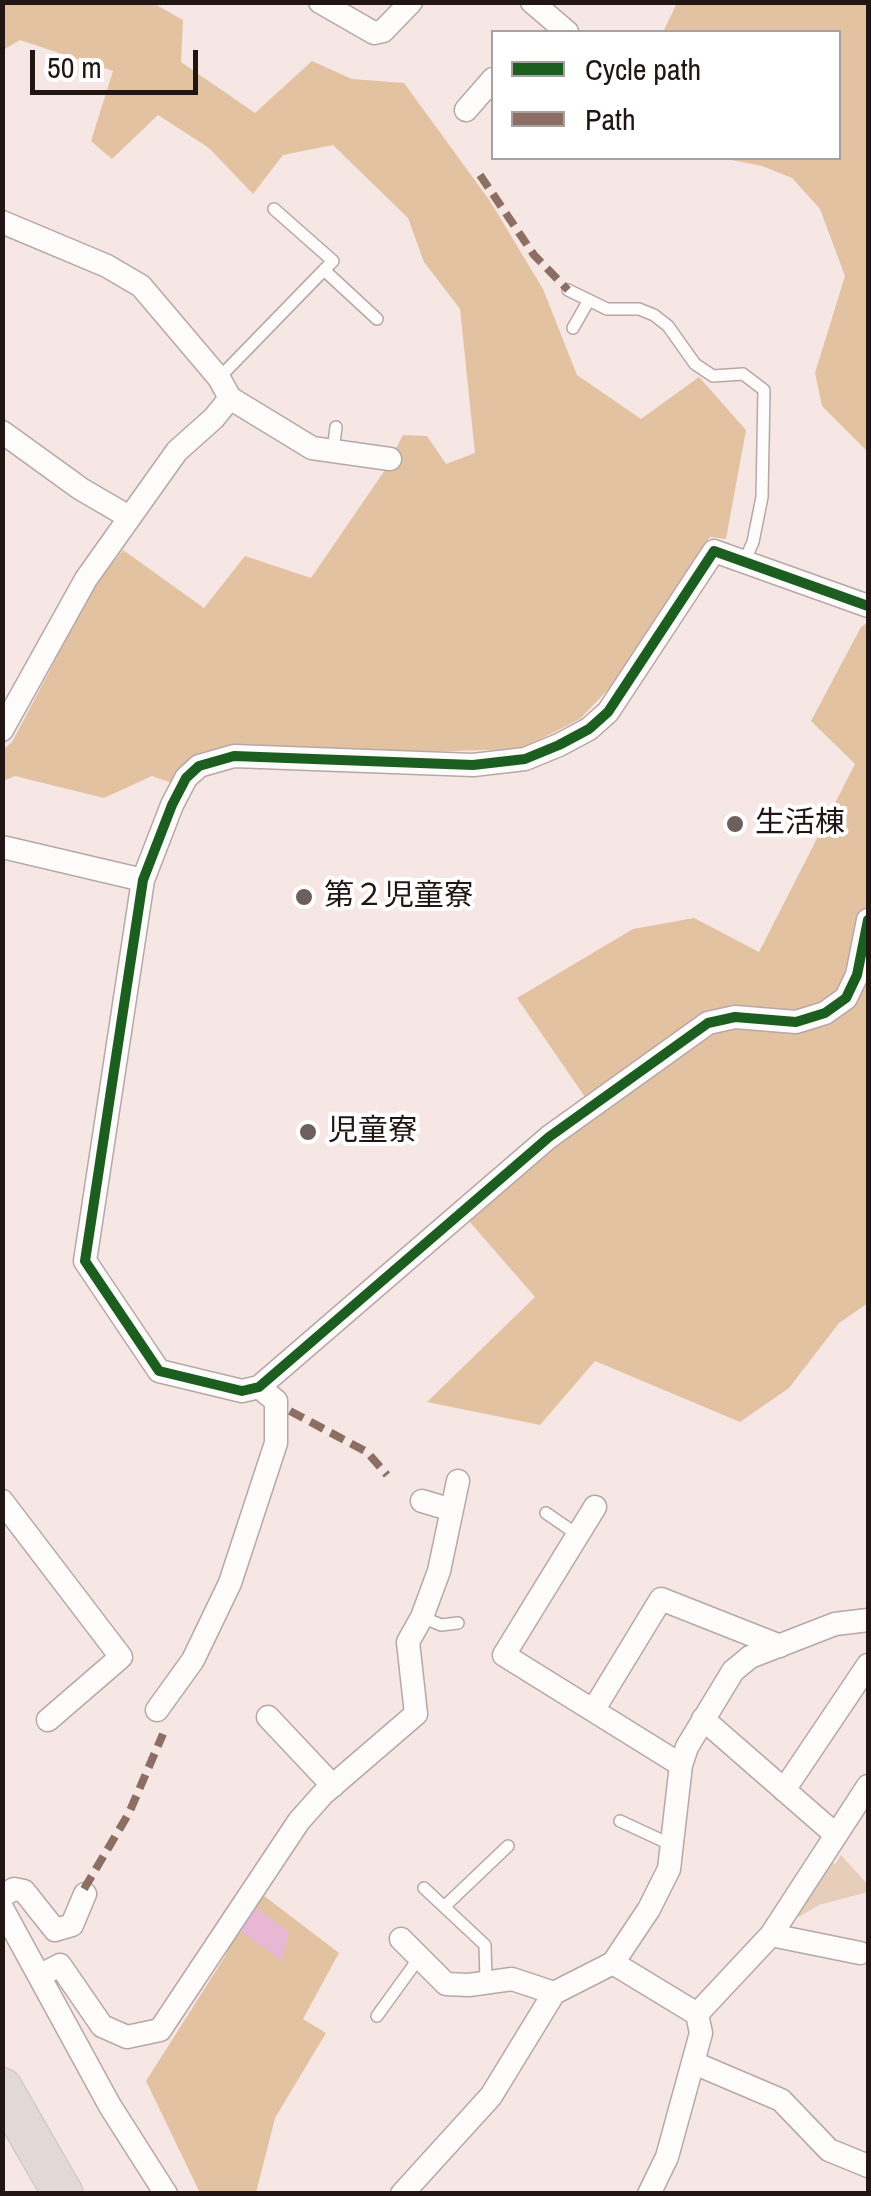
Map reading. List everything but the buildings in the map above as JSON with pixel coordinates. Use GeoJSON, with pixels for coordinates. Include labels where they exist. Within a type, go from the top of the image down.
{"type":"FeatureCollection","features":[{"type":"Feature","properties":{"kind":"highway"},"geometry":{"type":"LineString","coordinates":[[2,2088],[62,2194]]}},
{"type":"Feature","properties":{"kind":"street"},"geometry":{"type":"LineString","coordinates":[[320,2],[374,33],[383,32],[412,2]]}},
{"type":"Feature","properties":{"kind":"street"},"geometry":{"type":"LineString","coordinates":[[538,17],[563,30]]}},
{"type":"Feature","properties":{"kind":"street"},"geometry":{"type":"LineString","coordinates":[[466,110],[491,82]]}},
{"type":"Feature","properties":{"kind":"street"},"geometry":{"type":"LineString","coordinates":[[2,222],[107,266],[141,286],[224,388],[312,448],[390,459]]}},
{"type":"Feature","properties":{"kind":"street"},"geometry":{"type":"LineString","coordinates":[[2,730],[86,578],[178,451],[214,418],[224,388]]}},
{"type":"Feature","properties":{"kind":"street"},"geometry":{"type":"LineString","coordinates":[[2,432],[81,490],[129,516]]}},
{"type":"Feature","properties":{"kind":"street"},"geometry":{"type":"LineString","coordinates":[[868,606],[714,550],[616,700],[588,730],[525,758],[473,765],[234,756],[198,766],[186,778],[172,805],[143,880],[84,1261],[159,1370],[242,1391],[258,1388],[549,1137],[708,1023],[735,1017],[796,1022],[825,1013],[846,998],[857,976],[868,920]]}},
{"type":"Feature","properties":{"kind":"street"},"geometry":{"type":"LineString","coordinates":[[2,848],[143,880]]}},
{"type":"Feature","properties":{"kind":"street"},"geometry":{"type":"LineString","coordinates":[[156,1710],[192,1660],[230,1582],[270,1460],[278,1429],[276,1401],[258,1388]]}},
{"type":"Feature","properties":{"kind":"street"},"geometry":{"type":"LineString","coordinates":[[39,1976],[60,1965],[102,2026],[127,2037],[160,2030],[299,1822],[333,1786],[416,1714],[408,1642],[439,1571],[458,1481]]}},
{"type":"Feature","properties":{"kind":"street"},"geometry":{"type":"LineString","coordinates":[[2,1501],[121,1657],[48,1720]]}},
{"type":"Feature","properties":{"kind":"street"},"geometry":{"type":"LineString","coordinates":[[422,1501],[452,1510]]}},
{"type":"Feature","properties":{"kind":"street"},"geometry":{"type":"LineString","coordinates":[[595,1507],[504,1655],[681,1765]]}},
{"type":"Feature","properties":{"kind":"street"},"geometry":{"type":"LineString","coordinates":[[594,1709],[661,1599],[780,1646]]}},
{"type":"Feature","properties":{"kind":"street"},"geometry":{"type":"LineString","coordinates":[[402,2194],[491,2096],[554,1993],[614,1962],[649,1909],[669,1869],[681,1765],[732,1671],[750,1657],[835,1624],[868,1620]]}},
{"type":"Feature","properties":{"kind":"street"},"geometry":{"type":"LineString","coordinates":[[784,1790],[868,1665]]}},
{"type":"Feature","properties":{"kind":"street"},"geometry":{"type":"LineString","coordinates":[[268,1717],[333,1786]]}},
{"type":"Feature","properties":{"kind":"street"},"geometry":{"type":"LineString","coordinates":[[703,1719],[836,1835]]}},
{"type":"Feature","properties":{"kind":"street"},"geometry":{"type":"LineString","coordinates":[[698,2014],[771,1935],[868,1786]]}},
{"type":"Feature","properties":{"kind":"street"},"geometry":{"type":"LineString","coordinates":[[2,1896],[14,1890],[24,1891],[55,1930],[72,1925],[85,1894]]}},
{"type":"Feature","properties":{"kind":"street"},"geometry":{"type":"LineString","coordinates":[[2,1908],[110,2106],[166,2194]]}},
{"type":"Feature","properties":{"kind":"street"},"geometry":{"type":"LineString","coordinates":[[771,1935],[860,1954]]}},
{"type":"Feature","properties":{"kind":"street"},"geometry":{"type":"LineString","coordinates":[[401,1938],[446,1984],[512,1980],[554,1993]]}},
{"type":"Feature","properties":{"kind":"street"},"geometry":{"type":"LineString","coordinates":[[614,1962],[698,2014],[701,2032],[668,2157],[652,2192]]}},
{"type":"Feature","properties":{"kind":"street"},"geometry":{"type":"LineString","coordinates":[[694,2062],[781,2100],[829,2150],[868,2166]]}},
{"type":"Feature","properties":{"kind":"lane"},"geometry":{"type":"LineString","coordinates":[[224,388],[332,261],[274,209]]}},
{"type":"Feature","properties":{"kind":"lane"},"geometry":{"type":"LineString","coordinates":[[324,270],[377,319]]}},
{"type":"Feature","properties":{"kind":"lane"},"geometry":{"type":"LineString","coordinates":[[568,290],[607,309],[639,310],[654,315],[668,326],[695,364],[713,376],[743,374],[764,390],[762,497],[753,542],[745,560]]}},
{"type":"Feature","properties":{"kind":"lane"},"geometry":{"type":"LineString","coordinates":[[573,328],[589,300]]}},
{"type":"Feature","properties":{"kind":"lane"},"geometry":{"type":"LineString","coordinates":[[333,452],[336,427]]}},
{"type":"Feature","properties":{"kind":"lane"},"geometry":{"type":"LineString","coordinates":[[546,1512],[578,1534]]}},
{"type":"Feature","properties":{"kind":"lane"},"geometry":{"type":"LineString","coordinates":[[422,1617],[441,1626],[458,1623]]}},
{"type":"Feature","properties":{"kind":"lane"},"geometry":{"type":"LineString","coordinates":[[620,1820],[674,1846]]}},
{"type":"Feature","properties":{"kind":"lane"},"geometry":{"type":"LineString","coordinates":[[445,1906],[508,1846]]}},
{"type":"Feature","properties":{"kind":"lane"},"geometry":{"type":"LineString","coordinates":[[424,1888],[484,1945],[486,1980]]}},
{"type":"Feature","properties":{"kind":"lane"},"geometry":{"type":"LineString","coordinates":[[377,2016],[420,1958]]}},
{"type":"Feature","properties":{"kind":"shaded area"},"geometry":{"type":"Polygon","coordinates":[[[3,3],[153,3],[183,20],[181,62],[255,113],[312,61],[352,79],[404,83],[490,201],[543,289],[577,375],[641,419],[699,377],[746,430],[726,539],[710,537],[623,674],[580,719],[521,749],[420,752],[226,747],[202,752],[169,782],[152,776],[104,798],[15,776],[3,781],[3,750],[12,742],[96,583],[123,550],[204,608],[245,556],[311,578],[385,470],[403,435],[427,436],[446,464],[475,453],[460,309],[424,262],[408,218],[333,145],[283,155],[253,194],[209,148],[158,115],[112,159],[91,141],[113,71],[20,40],[3,50],[3,3]]]}},
{"type":"Feature","properties":{"kind":"shaded area"},"geometry":{"type":"Polygon","coordinates":[[[677,3],[868,3],[868,452],[822,406],[815,373],[845,276],[820,209],[792,178],[731,160],[841,160],[841,30],[664,30],[677,3]]]}},
{"type":"Feature","properties":{"kind":"shaded area"},"geometry":{"type":"Polygon","coordinates":[[[868,622],[868,1303],[839,1323],[789,1388],[740,1422],[595,1361],[540,1425],[427,1402],[535,1297],[469,1221],[596,1113],[517,998],[633,929],[694,918],[759,952],[855,764],[811,721],[861,627],[868,622]]]}},
{"type":"Feature","properties":{"kind":"shaded area"},"geometry":{"type":"Polygon","coordinates":[[[841,1855],[868,1885],[868,1892],[819,1905],[799,1917],[796,1913],[829,1861],[835,1864],[841,1855]]]}},
{"type":"Feature","properties":{"kind":"shaded area"},"geometry":{"type":"Polygon","coordinates":[[[259,1892],[339,1953],[303,2019],[326,2033],[275,2118],[256,2193],[200,2193],[146,2081],[224,1958],[259,1892]]]}},
{"type":"Feature","properties":{"kind":"shaded area"},"geometry":{"type":"Polygon","coordinates":[[[253,1906],[289,1932],[282,1960],[238,1930],[253,1906]]]}},
{"type":"Feature","properties":{"kind":"marked path"},"geometry":{"type":"LineString","coordinates":[[480,175],[534,255],[568,290]]}},
{"type":"Feature","properties":{"kind":"marked path"},"geometry":{"type":"LineString","coordinates":[[290,1411],[367,1452],[387,1475]]}},
{"type":"Feature","properties":{"kind":"marked path"},"geometry":{"type":"LineString","coordinates":[[84,1889],[129,1813],[163,1734]]}},
{"type":"Feature","properties":{"kind":"cycle path"},"geometry":{"type":"LineString","coordinates":[[868,606],[714,551],[608,712],[589,729],[559,745],[525,759],[473,765],[234,756],[199,766],[186,778],[172,805],[143,880],[85,1261],[159,1371],[242,1391],[259,1387],[549,1137],[708,1023],[735,1017],[796,1022],[825,1013],[846,998],[857,975],[868,920]]}},
{"type":"Feature","properties":{"kind":"place","name":"生活棟"},"geometry":{"type":"Point","coordinates":[735,824]}},
{"type":"Feature","properties":{"kind":"place","name":"第２児童寮"},"geometry":{"type":"Point","coordinates":[304,897]}},
{"type":"Feature","properties":{"kind":"place","name":"児童寮"},"geometry":{"type":"Point","coordinates":[308,1132]}}]}
